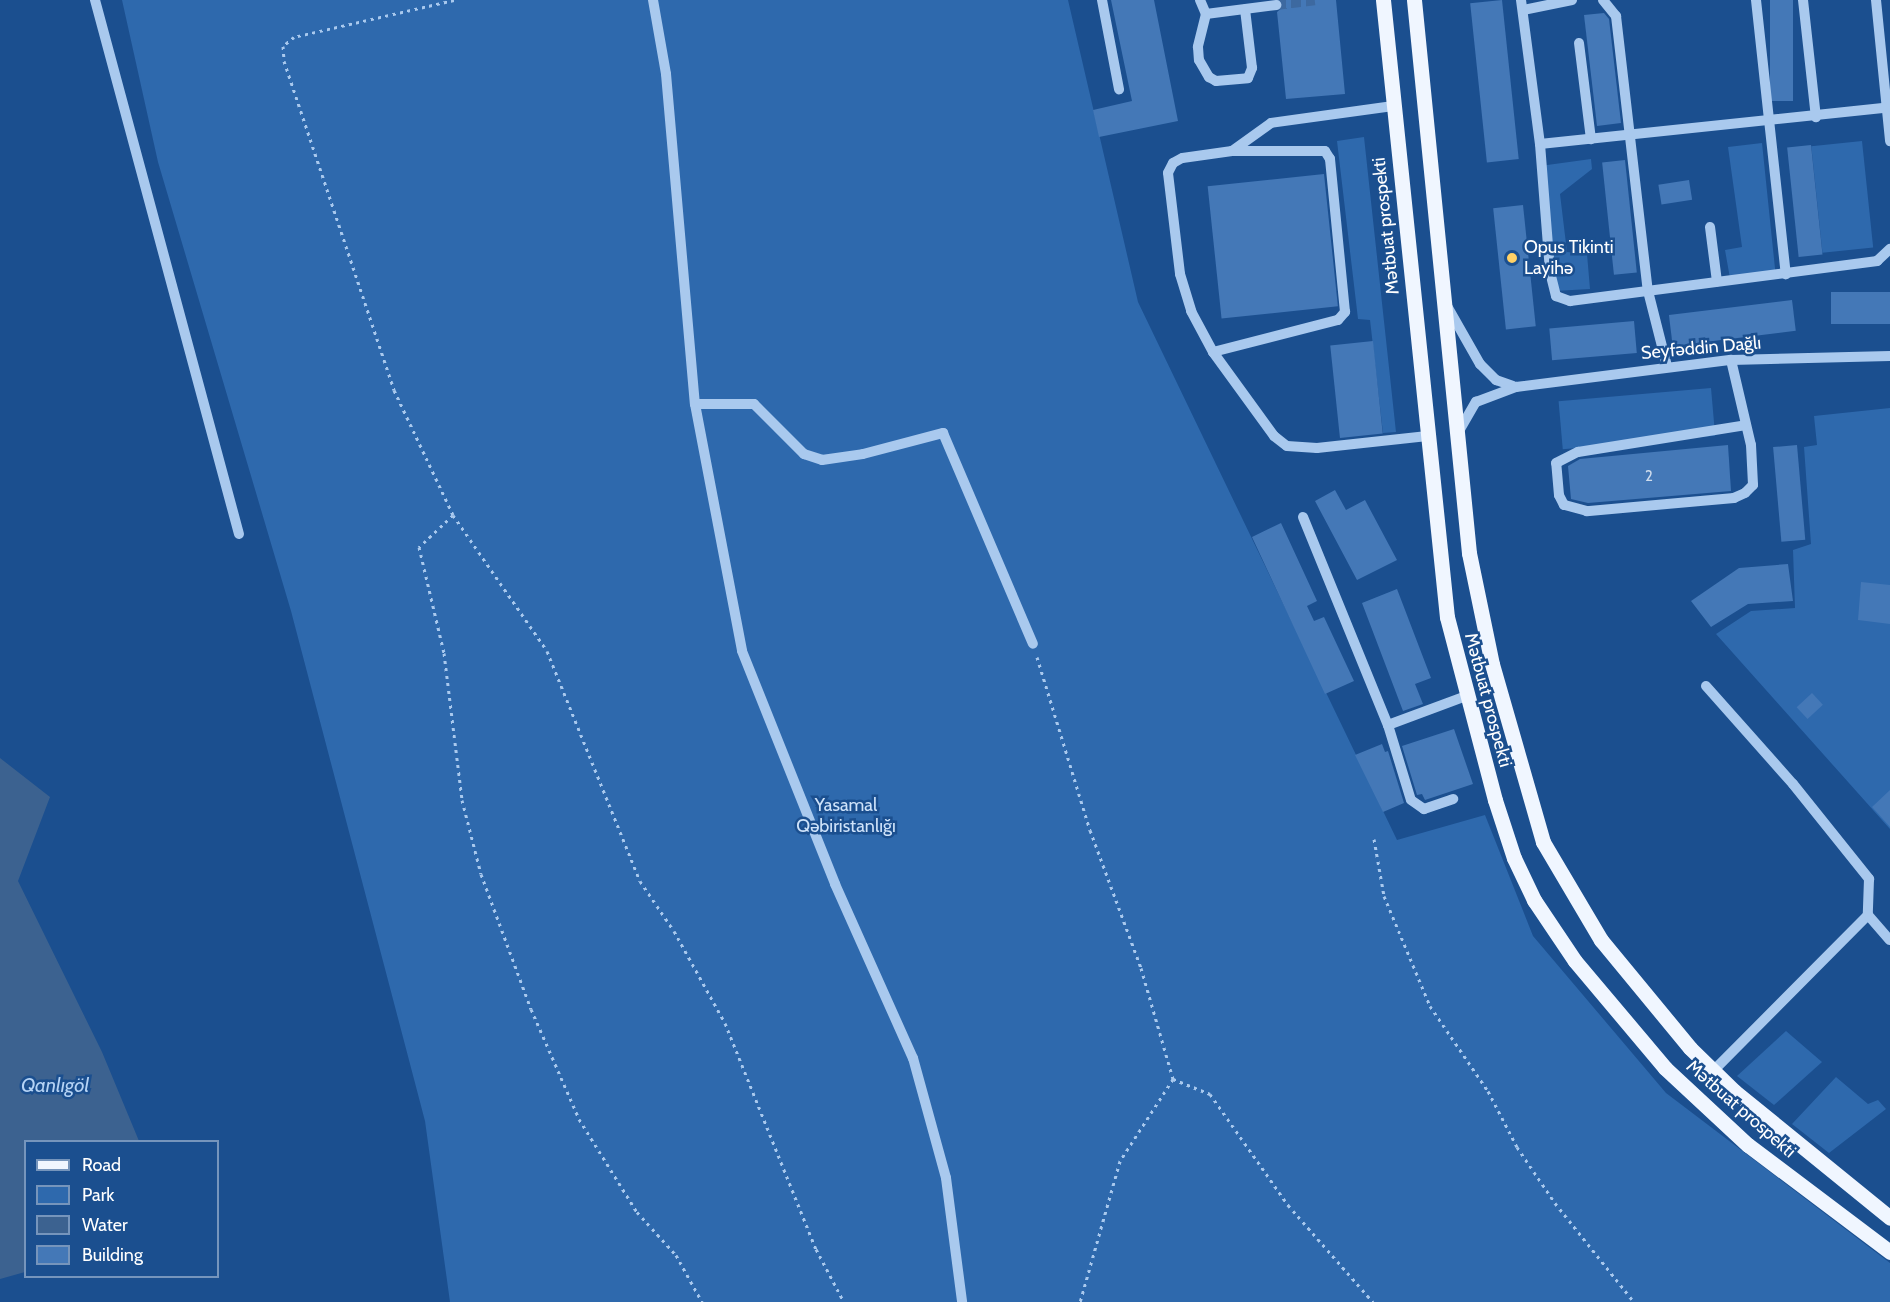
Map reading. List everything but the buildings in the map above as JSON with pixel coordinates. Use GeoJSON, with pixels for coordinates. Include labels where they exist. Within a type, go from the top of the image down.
{"type":"FeatureCollection","features":[{"type":"Feature","properties":{"kind":"main road","name":"Mətbuat prospekti"},"geometry":{"type":"LineString","coordinates":[[1383,0],[1447,617],[1466,696],[1515,858],[1534,900],[1575,961],[1665,1068],[1748,1145],[1890,1252]]}},
{"type":"Feature","properties":{"kind":"main road","name":"Mətbuat prospekti"},"geometry":{"type":"LineString","coordinates":[[1414,0],[1478,607],[1527,794],[1543,842],[1601,940],[1639,990],[1713,1071],[1889,1216]]}},
{"type":"Feature","properties":{"kind":"street"},"geometry":{"type":"LineString","coordinates":[[95,0],[239,534]]}},
{"type":"Feature","properties":{"kind":"street"},"geometry":{"type":"LineString","coordinates":[[653,0],[666,74],[695,404],[742,651],[835,884],[914,1058],[946,1178],[962,1302]]}},
{"type":"Feature","properties":{"kind":"street"},"geometry":{"type":"LineString","coordinates":[[1102,0],[1119,89]]}},
{"type":"Feature","properties":{"kind":"street"},"geometry":{"type":"LineString","coordinates":[[1200,0],[1206,14],[1197,47],[1199,60],[1209,77],[1232,82],[1248,78],[1252,68],[1245,9]]}},
{"type":"Feature","properties":{"kind":"street"},"geometry":{"type":"LineString","coordinates":[[1572,0],[1522,5],[1540,144],[1550,272],[1556,296],[1570,302],[1786,274],[1877,261],[1890,249]]}},
{"type":"Feature","properties":{"kind":"street"},"geometry":{"type":"LineString","coordinates":[[1603,0],[1617,16],[1648,291],[1667,366]]}},
{"type":"Feature","properties":{"kind":"street"},"geometry":{"type":"LineString","coordinates":[[1756,0],[1786,274]]}},
{"type":"Feature","properties":{"kind":"street"},"geometry":{"type":"LineString","coordinates":[[1803,0],[1816,117]]}},
{"type":"Feature","properties":{"kind":"street"},"geometry":{"type":"LineString","coordinates":[[1876,0],[1890,141]]}},
{"type":"Feature","properties":{"kind":"street"},"geometry":{"type":"LineString","coordinates":[[1206,14],[1276,5]]}},
{"type":"Feature","properties":{"kind":"street"},"geometry":{"type":"LineString","coordinates":[[1579,43],[1591,139]]}},
{"type":"Feature","properties":{"kind":"street"},"geometry":{"type":"LineString","coordinates":[[1232,151],[1256,130],[1271,123],[1393,106]]}},
{"type":"Feature","properties":{"kind":"street"},"geometry":{"type":"LineString","coordinates":[[1540,144],[1886,108]]}},
{"type":"Feature","properties":{"kind":"street"},"geometry":{"type":"LineString","coordinates":[[1213,352],[1338,320],[1345,312],[1330,159],[1325,151],[1232,151],[1182,158],[1173,163],[1168,173],[1183,291],[1213,352],[1274,436],[1287,446],[1317,448],[1427,436]]}},
{"type":"Feature","properties":{"kind":"street"},"geometry":{"type":"LineString","coordinates":[[1710,227],[1717,282]]}},
{"type":"Feature","properties":{"kind":"street"},"geometry":{"type":"LineString","coordinates":[[1444,299],[1480,364],[1496,380],[1516,387]]}},
{"type":"Feature","properties":{"kind":"street","name":"Seyfəddin Dağlı"},"geometry":{"type":"LineString","coordinates":[[1458,434],[1476,402],[1516,387],[1667,366],[1731,360],[1890,356]]}},
{"type":"Feature","properties":{"kind":"street"},"geometry":{"type":"LineString","coordinates":[[1731,360],[1746,425],[1753,485],[1734,498],[1587,511],[1564,505],[1559,495],[1556,463],[1578,452],[1746,425]]}},
{"type":"Feature","properties":{"kind":"street"},"geometry":{"type":"LineString","coordinates":[[695,404],[754,404],[804,454],[822,460],[863,454],[943,433],[1033,644]]}},
{"type":"Feature","properties":{"kind":"street"},"geometry":{"type":"LineString","coordinates":[[1303,517],[1388,725],[1416,806],[1424,809],[1453,799]]}},
{"type":"Feature","properties":{"kind":"street"},"geometry":{"type":"LineString","coordinates":[[1706,686],[1793,784],[1869,879],[1868,915],[1890,940]]}},
{"type":"Feature","properties":{"kind":"street"},"geometry":{"type":"LineString","coordinates":[[1388,725],[1466,696]]}},
{"type":"Feature","properties":{"kind":"street"},"geometry":{"type":"LineString","coordinates":[[1713,1071],[1868,915]]}},
{"type":"Feature","properties":{"kind":"path"},"geometry":{"type":"LineString","coordinates":[[454,0],[314,30],[294,37],[283,46],[284,61],[394,390],[453,515],[547,651],[640,881],[674,931],[725,1023],[816,1249],[844,1302]]}},
{"type":"Feature","properties":{"kind":"path"},"geometry":{"type":"LineString","coordinates":[[453,515],[419,547],[444,652],[462,800],[482,874],[531,1009],[579,1119],[637,1212],[676,1255],[702,1302]]}},
{"type":"Feature","properties":{"kind":"path"},"geometry":{"type":"LineString","coordinates":[[1033,644],[1090,830],[1141,968],[1173,1079],[1120,1161],[1080,1302]]}},
{"type":"Feature","properties":{"kind":"path"},"geometry":{"type":"LineString","coordinates":[[1374,839],[1384,896],[1430,1006],[1488,1091],[1517,1147],[1555,1203],[1634,1302]]}},
{"type":"Feature","properties":{"kind":"path"},"geometry":{"type":"LineString","coordinates":[[1173,1079],[1210,1094],[1288,1204],[1373,1302]]}},
{"type":"Feature","properties":{"kind":"green space","name":"Yasamal Qəbiristanlığı"},"geometry":{"type":"Polygon","coordinates":[[[122,0],[1068,0],[1138,302],[1397,840],[1485,815],[1533,936],[1666,1093],[1890,1263],[1890,1302],[450,1302],[425,1121],[291,611],[158,162],[122,0]]]}},
{"type":"Feature","properties":{"kind":"green space"},"geometry":{"type":"Polygon","coordinates":[[[1364,137],[1396,432],[1383,433],[1370,320],[1358,319],[1337,141],[1364,137]]]}},
{"type":"Feature","properties":{"kind":"green space"},"geometry":{"type":"Polygon","coordinates":[[[1862,141],[1873,247],[1822,253],[1811,146],[1862,141]]]}},
{"type":"Feature","properties":{"kind":"green space"},"geometry":{"type":"Polygon","coordinates":[[[1762,143],[1776,278],[1731,284],[1725,250],[1742,247],[1728,147],[1762,143]]]}},
{"type":"Feature","properties":{"kind":"green space"},"geometry":{"type":"Polygon","coordinates":[[[1591,159],[1592,169],[1560,194],[1567,252],[1587,254],[1590,289],[1554,291],[1540,166],[1591,159]]]}},
{"type":"Feature","properties":{"kind":"green space"},"geometry":{"type":"Polygon","coordinates":[[[1711,388],[1715,436],[1563,449],[1559,401],[1711,388]]]}},
{"type":"Feature","properties":{"kind":"green space"},"geometry":{"type":"Polygon","coordinates":[[[1890,408],[1890,829],[1716,634],[1751,611],[1795,608],[1793,550],[1811,544],[1804,447],[1817,445],[1814,416],[1890,408]]]}},
{"type":"Feature","properties":{"kind":"green space"},"geometry":{"type":"Polygon","coordinates":[[[1786,1031],[1822,1062],[1774,1105],[1737,1076],[1786,1031]]]}},
{"type":"Feature","properties":{"kind":"green space"},"geometry":{"type":"Polygon","coordinates":[[[1836,1077],[1868,1104],[1878,1100],[1886,1109],[1829,1153],[1792,1124],[1836,1077]]]}},
{"type":"Feature","properties":{"kind":"water","name":"Qanlıgöl"},"geometry":{"type":"Polygon","coordinates":[[[0,758],[50,797],[18,881],[102,1052],[139,1140],[24,1140],[24,1272],[0,1279],[0,758]]]}},
{"type":"Feature","properties":{"kind":"tunnel"},"geometry":{"type":"LineString","coordinates":[[1276,5],[1315,0]]}},
{"type":"Feature","properties":{"kind":"place","name":"Opus Tikinti Layihə"},"geometry":{"type":"Point","coordinates":[1512,258]}}]}
